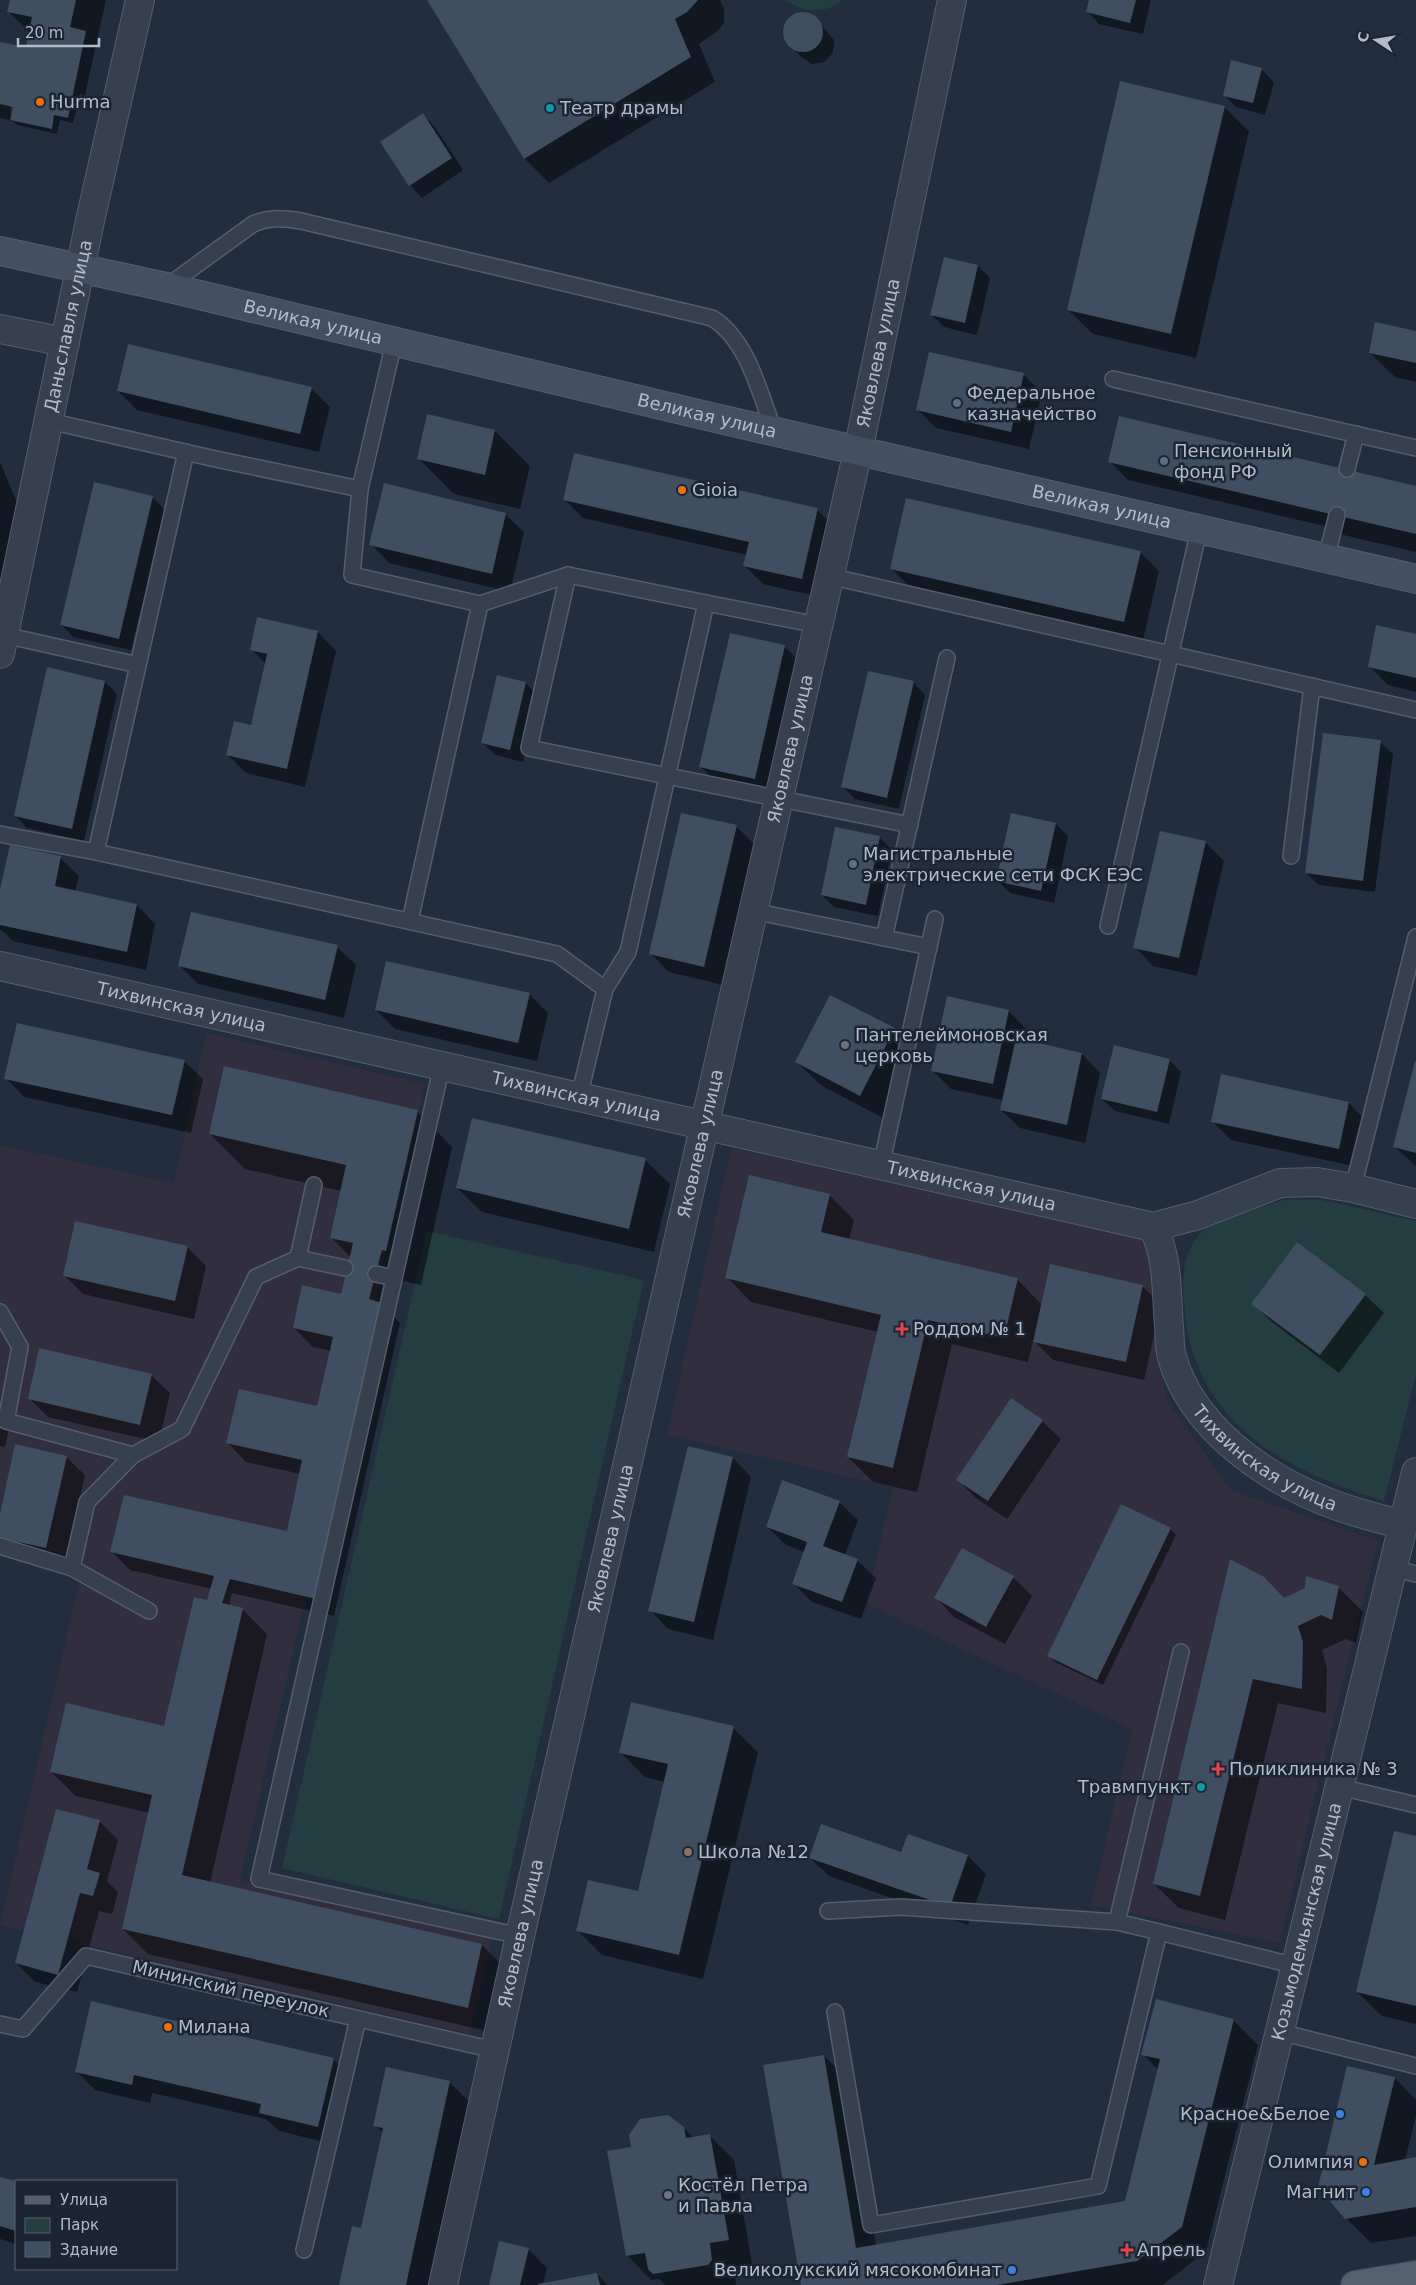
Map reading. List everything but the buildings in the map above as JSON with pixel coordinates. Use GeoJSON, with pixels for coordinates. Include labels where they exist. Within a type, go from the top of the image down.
{"type":"FeatureCollection","features":[{"type":"Feature","properties":{"kind":"main road","name":"Великая улица"},"geometry":{"type":"LineString","coordinates":[[0,251],[166,287],[858,451],[1416,579]]}},
{"type":"Feature","properties":{"kind":"main road"},"geometry":{"type":"LineString","coordinates":[[1355,2285],[1416,2275]]}},
{"type":"Feature","properties":{"kind":"street","name":"Даньславля улица"},"geometry":{"type":"LineString","coordinates":[[2,644],[80,268],[140,0]]}},
{"type":"Feature","properties":{"kind":"street","name":"Яковлева улица"},"geometry":{"type":"LineString","coordinates":[[442,2285],[858,451],[952,0]]}},
{"type":"Feature","properties":{"kind":"street"},"geometry":{"type":"LineString","coordinates":[[0,328],[65,342]]}},
{"type":"Feature","properties":{"kind":"street","name":"Тихвинская улица"},"geometry":{"type":"LineString","coordinates":[[0,966],[1154,1227],[1198,1215],[1280,1183],[1317,1182],[1353,1188],[1416,1204]]}},
{"type":"Feature","properties":{"kind":"street","name":"Тихвинская улица"},"geometry":{"type":"LineString","coordinates":[[1154,1227],[1165,1258],[1171,1356],[1192,1403],[1213,1428],[1235,1449],[1280,1479],[1326,1502],[1403,1525]]}},
{"type":"Feature","properties":{"kind":"street","name":"Козьмодемьянская улица"},"geometry":{"type":"LineString","coordinates":[[1218,2285],[1340,1787],[1404,1571],[1403,1525],[1416,1472]]}},
{"type":"Feature","properties":{"kind":"lane"},"geometry":{"type":"LineString","coordinates":[[166,287],[253,224],[264,219],[275,218],[301,221],[712,318],[731,332],[742,349],[774,431]]}},
{"type":"Feature","properties":{"kind":"lane"},"geometry":{"type":"LineString","coordinates":[[394,342],[360,488],[352,575],[480,604],[568,575],[818,625]]}},
{"type":"Feature","properties":{"kind":"lane"},"geometry":{"type":"LineString","coordinates":[[1113,379],[1416,448]]}},
{"type":"Feature","properties":{"kind":"lane"},"geometry":{"type":"LineString","coordinates":[[49,421],[360,488]]}},
{"type":"Feature","properties":{"kind":"lane"},"geometry":{"type":"LineString","coordinates":[[1347,469],[1356,434]]}},
{"type":"Feature","properties":{"kind":"lane"},"geometry":{"type":"LineString","coordinates":[[96,852],[186,452]]}},
{"type":"Feature","properties":{"kind":"lane"},"geometry":{"type":"LineString","coordinates":[[1326,559],[1336,515]]}},
{"type":"Feature","properties":{"kind":"lane"},"geometry":{"type":"LineString","coordinates":[[1108,926],[1199,530]]}},
{"type":"Feature","properties":{"kind":"lane"},"geometry":{"type":"LineString","coordinates":[[568,575],[529,748],[910,825]]}},
{"type":"Feature","properties":{"kind":"lane"},"geometry":{"type":"LineString","coordinates":[[829,576],[1416,710]]}},
{"type":"Feature","properties":{"kind":"lane"},"geometry":{"type":"LineString","coordinates":[[579,1097],[605,989],[628,952],[706,603]]}},
{"type":"Feature","properties":{"kind":"lane"},"geometry":{"type":"LineString","coordinates":[[410,921],[480,604]]}},
{"type":"Feature","properties":{"kind":"lane"},"geometry":{"type":"LineString","coordinates":[[2,644],[138,665]]}},
{"type":"Feature","properties":{"kind":"lane"},"geometry":{"type":"LineString","coordinates":[[884,938],[947,658]]}},
{"type":"Feature","properties":{"kind":"lane"},"geometry":{"type":"LineString","coordinates":[[1290,856],[1312,686]]}},
{"type":"Feature","properties":{"kind":"lane"},"geometry":{"type":"LineString","coordinates":[[0,834],[96,852],[557,954],[605,989]]}},
{"type":"Feature","properties":{"kind":"lane"},"geometry":{"type":"LineString","coordinates":[[753,911],[929,947]]}},
{"type":"Feature","properties":{"kind":"lane"},"geometry":{"type":"LineString","coordinates":[[880,1166],[935,919]]}},
{"type":"Feature","properties":{"kind":"lane"},"geometry":{"type":"LineString","coordinates":[[1353,1188],[1409,991],[1416,937]]}},
{"type":"Feature","properties":{"kind":"lane"},"geometry":{"type":"LineString","coordinates":[[442,1065],[259,1879],[520,1936]]}},
{"type":"Feature","properties":{"kind":"lane"},"geometry":{"type":"LineString","coordinates":[[298,1258],[314,1185]]}},
{"type":"Feature","properties":{"kind":"lane"},"geometry":{"type":"LineString","coordinates":[[72,1568],[87,1502],[133,1455],[182,1429],[256,1277],[298,1258],[345,1268]]}},
{"type":"Feature","properties":{"kind":"lane"},"geometry":{"type":"LineString","coordinates":[[376,1274],[394,1278]]}},
{"type":"Feature","properties":{"kind":"lane"},"geometry":{"type":"LineString","coordinates":[[0,1312],[20,1348],[6,1422],[133,1455]]}},
{"type":"Feature","properties":{"kind":"lane"},"geometry":{"type":"LineString","coordinates":[[0,1546],[72,1568],[149,1611]]}},
{"type":"Feature","properties":{"kind":"lane"},"geometry":{"type":"LineString","coordinates":[[1117,1922],[1180,1652]]}},
{"type":"Feature","properties":{"kind":"lane"},"geometry":{"type":"LineString","coordinates":[[1340,1787],[1416,1805]]}},
{"type":"Feature","properties":{"kind":"lane"},"geometry":{"type":"LineString","coordinates":[[828,1911],[901,1907],[1117,1922],[1296,1966]]}},
{"type":"Feature","properties":{"kind":"lane"},"geometry":{"type":"LineString","coordinates":[[835,2012],[871,2225],[1098,2186],[1159,1932]]}},
{"type":"Feature","properties":{"kind":"lane","name":"Мининский переулок"},"geometry":{"type":"LineString","coordinates":[[0,2024],[23,2029],[86,1956],[494,2050]]}},
{"type":"Feature","properties":{"kind":"lane"},"geometry":{"type":"LineString","coordinates":[[304,2250],[358,2019]]}},
{"type":"Feature","properties":{"kind":"lane"},"geometry":{"type":"LineString","coordinates":[[1280,2032],[1416,2066]]}},
{"type":"Feature","properties":{"kind":"shaded area"},"geometry":{"type":"Polygon","coordinates":[[[206,1033],[425,1084],[240,1880],[493,1938],[470,2034],[0,1925],[84,1561],[0,1537],[0,1145],[174,1183],[206,1033]]]}},
{"type":"Feature","properties":{"kind":"shaded area"},"geometry":{"type":"Polygon","coordinates":[[[731,1148],[1146,1240],[1166,1399],[1231,1490],[1378,1541],[1279,1943],[1091,1905],[1132,1729],[866,1604],[893,1487],[667,1435],[731,1148]]]}},
{"type":"Feature","properties":{"kind":"green space"},"geometry":{"type":"Polygon","coordinates":[[[786,0],[842,0],[829,8],[808,10],[786,0]]]}},
{"type":"Feature","properties":{"kind":"green space"},"geometry":{"type":"Polygon","coordinates":[[[1284,1200],[1322,1200],[1416,1221],[1416,1374],[1384,1501],[1311,1474],[1278,1456],[1248,1434],[1223,1409],[1204,1379],[1190,1343],[1183,1283],[1187,1255],[1196,1239],[1207,1228],[1216,1224],[1284,1200]]]}},
{"type":"Feature","properties":{"kind":"green space"},"geometry":{"type":"Polygon","coordinates":[[[427,1231],[644,1280],[499,1919],[282,1868],[427,1231]]]}},
{"type":"Feature","properties":{"kind":"place","name":"Hurma"},"geometry":{"type":"Point","coordinates":[40,102]}},
{"type":"Feature","properties":{"kind":"place","name":"Театр драмы"},"geometry":{"type":"Point","coordinates":[550,108]}},
{"type":"Feature","properties":{"kind":"place","name":"Федеральное казначейство"},"geometry":{"type":"Point","coordinates":[957,403]}},
{"type":"Feature","properties":{"kind":"place","name":"Пенсионный фонд РФ"},"geometry":{"type":"Point","coordinates":[1164,461]}},
{"type":"Feature","properties":{"kind":"place","name":"Gioia"},"geometry":{"type":"Point","coordinates":[682,490]}},
{"type":"Feature","properties":{"kind":"place","name":"Магистральные электрические сети ФСК ЕЭС"},"geometry":{"type":"Point","coordinates":[853,864]}},
{"type":"Feature","properties":{"kind":"place","name":"Пантелеймоновская церковь"},"geometry":{"type":"Point","coordinates":[845,1045]}},
{"type":"Feature","properties":{"kind":"place","name":"Роддом № 1"},"geometry":{"type":"Point","coordinates":[902,1329]}},
{"type":"Feature","properties":{"kind":"place","name":"Поликлиника № 3"},"geometry":{"type":"Point","coordinates":[1218,1769]}},
{"type":"Feature","properties":{"kind":"place","name":"Травмпункт"},"geometry":{"type":"Point","coordinates":[1201,1787]}},
{"type":"Feature","properties":{"kind":"place","name":"Школа №12"},"geometry":{"type":"Point","coordinates":[688,1852]}},
{"type":"Feature","properties":{"kind":"place","name":"Милана"},"geometry":{"type":"Point","coordinates":[168,2027]}},
{"type":"Feature","properties":{"kind":"place","name":"Красное&Белое"},"geometry":{"type":"Point","coordinates":[1340,2114]}},
{"type":"Feature","properties":{"kind":"place","name":"Олимпия"},"geometry":{"type":"Point","coordinates":[1363,2162]}},
{"type":"Feature","properties":{"kind":"place","name":"Магнит"},"geometry":{"type":"Point","coordinates":[1366,2192]}},
{"type":"Feature","properties":{"kind":"place","name":"Костёл Петра и Павла"},"geometry":{"type":"Point","coordinates":[668,2195]}},
{"type":"Feature","properties":{"kind":"place","name":"Апрель"},"geometry":{"type":"Point","coordinates":[1127,2250]}},
{"type":"Feature","properties":{"kind":"place","name":"Великолукский мясокомбинат"},"geometry":{"type":"Point","coordinates":[1012,2270]}}]}
